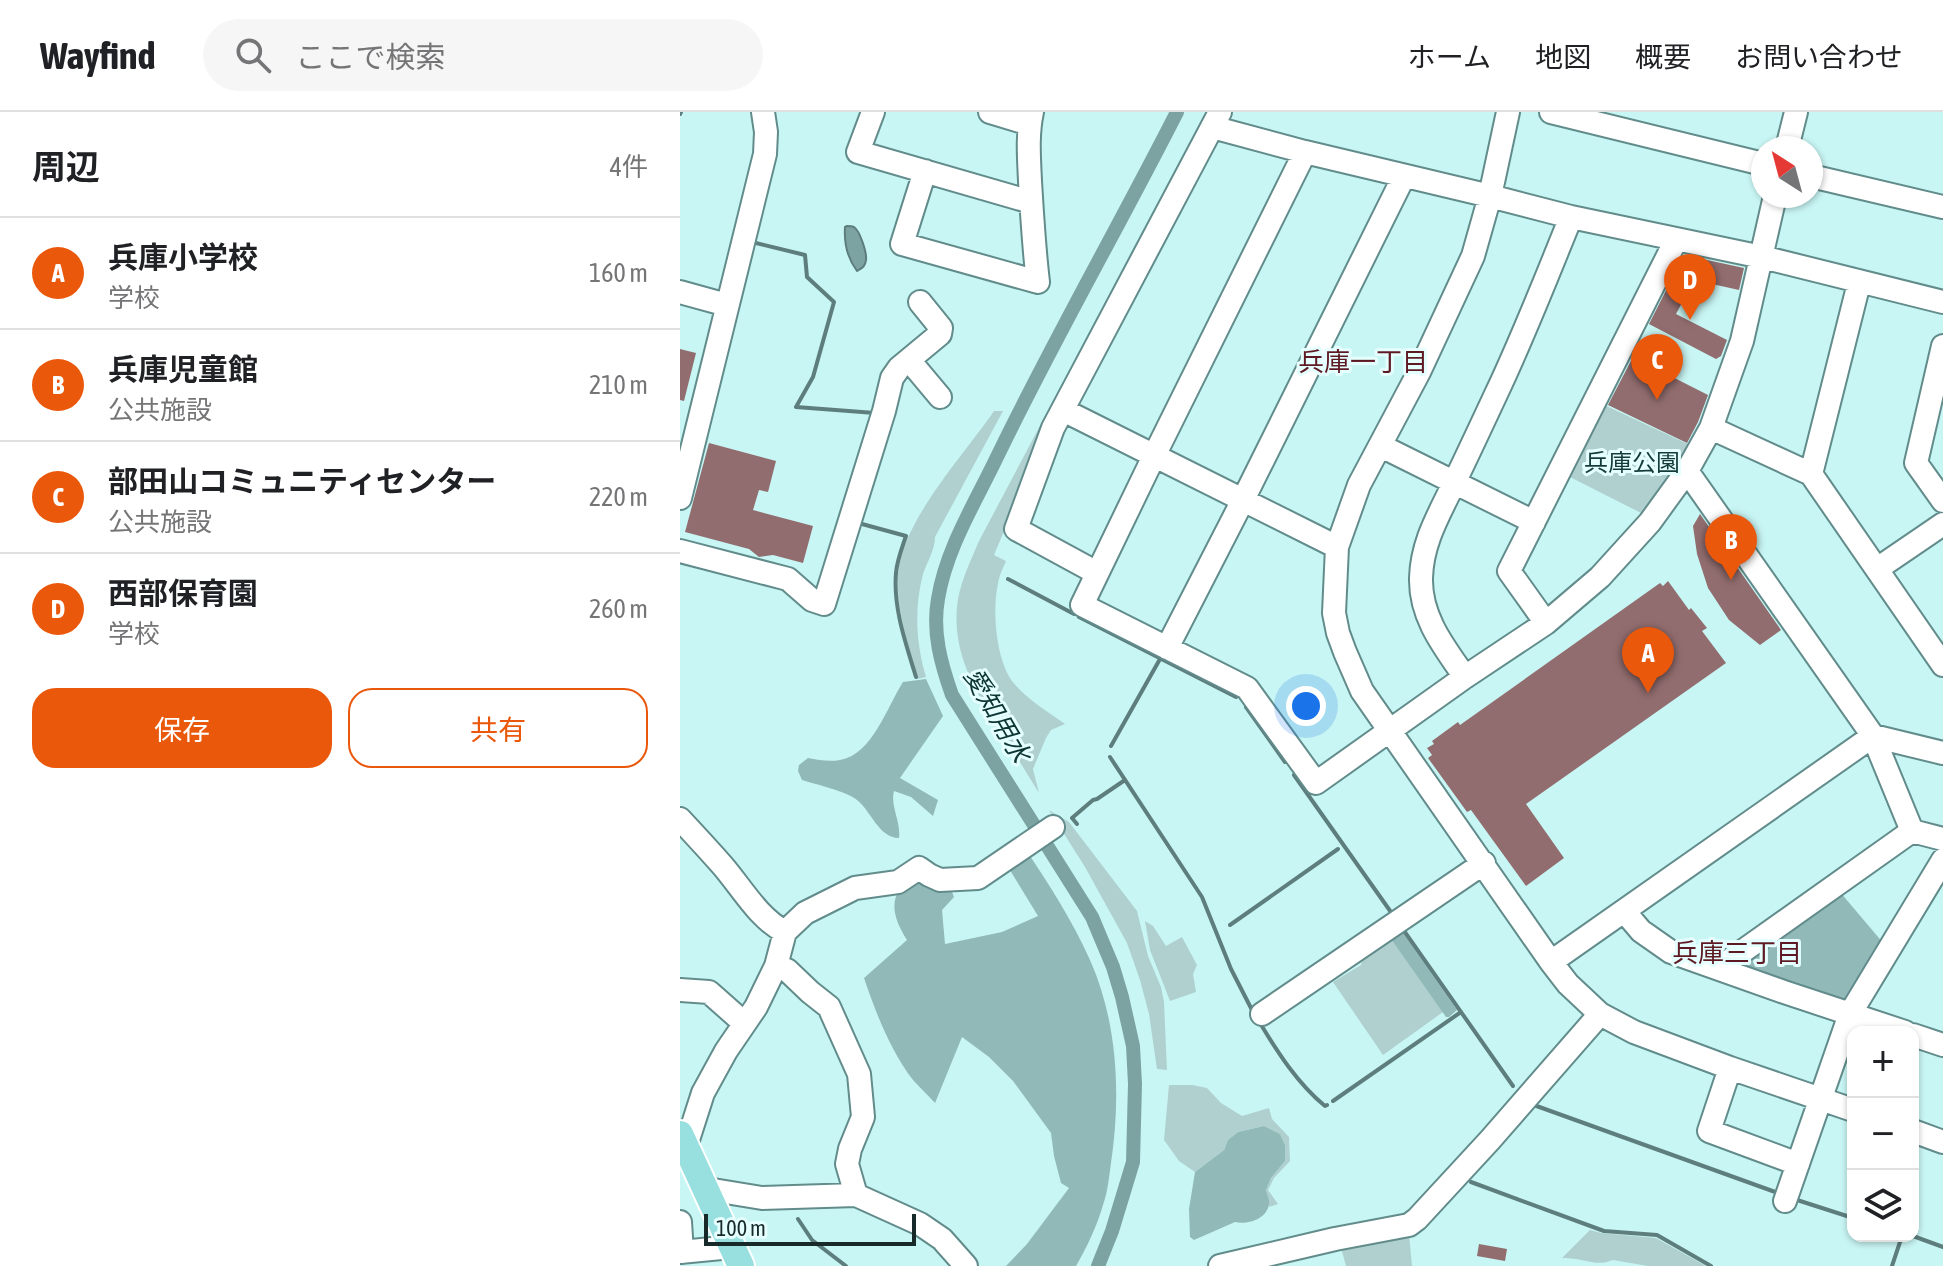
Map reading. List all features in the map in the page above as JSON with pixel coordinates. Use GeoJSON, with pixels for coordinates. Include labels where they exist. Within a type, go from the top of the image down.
{"type":"FeatureCollection","features":[{"type":"Feature","properties":{"kind":"main road"},"geometry":{"type":"LineString","coordinates":[[690,1162],[737,1256]]}},
{"type":"Feature","properties":{"kind":"street"},"geometry":{"type":"LineString","coordinates":[[680,498],[765,154],[763,112]]}},
{"type":"Feature","properties":{"kind":"street"},"geometry":{"type":"LineString","coordinates":[[873,112],[858,152],[1031,202]]}},
{"type":"Feature","properties":{"kind":"street"},"geometry":{"type":"LineString","coordinates":[[925,171],[902,244],[1038,282],[1029,159],[1031,118],[990,112]]}},
{"type":"Feature","properties":{"kind":"street"},"geometry":{"type":"LineString","coordinates":[[1508,112],[1473,256],[1419,372],[1359,485],[1337,547],[1334,613],[1338,633],[1352,672],[1389,731],[1551,962],[1568,984],[1600,1014],[1634,1032],[1847,1108]]}},
{"type":"Feature","properties":{"kind":"street"},"geometry":{"type":"LineString","coordinates":[[1551,112],[1751,161]]}},
{"type":"Feature","properties":{"kind":"street"},"geometry":{"type":"LineString","coordinates":[[1790,136],[1796,112]]}},
{"type":"Feature","properties":{"kind":"street"},"geometry":{"type":"LineString","coordinates":[[1097,573],[1016,529],[1053,428],[1216,119],[1305,152],[1943,302]]}},
{"type":"Feature","properties":{"kind":"street"},"geometry":{"type":"LineString","coordinates":[[1305,152],[1082,605],[1247,688],[1316,783],[1546,623],[1600,577],[1650,522],[1687,471],[1711,428],[1742,341],[1772,208]]}},
{"type":"Feature","properties":{"kind":"street"},"geometry":{"type":"LineString","coordinates":[[1167,648],[1404,176]]}},
{"type":"Feature","properties":{"kind":"street"},"geometry":{"type":"LineString","coordinates":[[1823,179],[1943,207]]}},
{"type":"Feature","properties":{"kind":"street"},"geometry":{"type":"LineString","coordinates":[[1465,677],[1432,627],[1421,581],[1424,551],[1429,533],[1523,335],[1571,217]]}},
{"type":"Feature","properties":{"kind":"street"},"geometry":{"type":"LineString","coordinates":[[1546,623],[1509,571],[1676,240]]}},
{"type":"Feature","properties":{"kind":"street"},"geometry":{"type":"LineString","coordinates":[[1811,474],[1859,283]]}},
{"type":"Feature","properties":{"kind":"street"},"geometry":{"type":"LineString","coordinates":[[680,292],[727,305]]}},
{"type":"Feature","properties":{"kind":"street"},"geometry":{"type":"LineString","coordinates":[[680,551],[788,579],[812,600],[824,604],[892,378],[899,368],[940,334],[941,328],[920,302]]}},
{"type":"Feature","properties":{"kind":"street"},"geometry":{"type":"LineString","coordinates":[[1943,346],[1916,463],[1943,501]]}},
{"type":"Feature","properties":{"kind":"street"},"geometry":{"type":"LineString","coordinates":[[909,360],[940,397]]}},
{"type":"Feature","properties":{"kind":"street"},"geometry":{"type":"LineString","coordinates":[[1063,410],[1337,547]]}},
{"type":"Feature","properties":{"kind":"street"},"geometry":{"type":"LineString","coordinates":[[1711,428],[1811,474],[1943,665]]}},
{"type":"Feature","properties":{"kind":"street"},"geometry":{"type":"LineString","coordinates":[[1381,446],[1534,522]]}},
{"type":"Feature","properties":{"kind":"street"},"geometry":{"type":"LineString","coordinates":[[1687,471],[1873,736],[1912,831]]}},
{"type":"Feature","properties":{"kind":"street"},"geometry":{"type":"LineString","coordinates":[[1877,569],[1943,524]]}},
{"type":"Feature","properties":{"kind":"street"},"geometry":{"type":"LineString","coordinates":[[1551,962],[1873,736],[1943,753]]}},
{"type":"Feature","properties":{"kind":"street"},"geometry":{"type":"LineString","coordinates":[[680,819],[762,915],[785,932]]}},
{"type":"Feature","properties":{"kind":"street"},"geometry":{"type":"LineString","coordinates":[[966,1266],[942,1239],[920,1224],[856,1195],[762,1198],[690,1162],[703,1093],[756,1007],[776,966],[785,932],[805,913],[855,888],[898,882],[919,868],[940,880],[978,878],[1053,827]]}},
{"type":"Feature","properties":{"kind":"street"},"geometry":{"type":"LineString","coordinates":[[1719,968],[1912,831],[1943,839]]}},
{"type":"Feature","properties":{"kind":"street"},"geometry":{"type":"LineString","coordinates":[[1262,1014],[1484,863]]}},
{"type":"Feature","properties":{"kind":"street"},"geometry":{"type":"LineString","coordinates":[[1787,1196],[1850,1014],[1940,874]]}},
{"type":"Feature","properties":{"kind":"street"},"geometry":{"type":"LineString","coordinates":[[1624,911],[1641,931],[1671,952],[1887,1026]]}},
{"type":"Feature","properties":{"kind":"street"},"geometry":{"type":"LineString","coordinates":[[776,966],[787,970],[829,1007],[859,1074],[863,1117],[847,1164],[856,1195]]}},
{"type":"Feature","properties":{"kind":"street"},"geometry":{"type":"LineString","coordinates":[[680,990],[709,992],[744,1023]]}},
{"type":"Feature","properties":{"kind":"street"},"geometry":{"type":"LineString","coordinates":[[1220,1266],[1409,1225],[1490,1140],[1600,1014]]}},
{"type":"Feature","properties":{"kind":"street"},"geometry":{"type":"LineString","coordinates":[[1919,1036],[1942,1041]]}},
{"type":"Feature","properties":{"kind":"street"},"geometry":{"type":"LineString","coordinates":[[1730,1068],[1709,1131],[1798,1164]]}},
{"type":"Feature","properties":{"kind":"street"},"geometry":{"type":"LineString","coordinates":[[1919,1133],[1943,1142]]}},
{"type":"Feature","properties":{"kind":"street"},"geometry":{"type":"LineString","coordinates":[[680,1222],[681,1252],[737,1256]]}},
{"type":"Feature","properties":{"kind":"green space"},"geometry":{"type":"Polygon","coordinates":[[[1206,112],[1212,112],[1030,469],[994,555],[1006,561],[995,607],[999,647],[1007,672],[1024,693],[1065,724],[1051,730],[1033,769],[1039,793],[981,700],[966,668],[958,635],[958,599],[979,541],[1206,112]]]}},
{"type":"Feature","properties":{"kind":"green space","name":"兵庫公園"},"geometry":{"type":"Polygon","coordinates":[[[1600,403],[1692,446],[1645,515],[1564,474],[1600,403]]]}},
{"type":"Feature","properties":{"kind":"green space"},"geometry":{"type":"Polygon","coordinates":[[[994,411],[1003,411],[935,537],[923,574],[917,626],[926,677],[917,679],[899,601],[898,575],[902,555],[922,511],[994,411]]]}},
{"type":"Feature","properties":{"kind":"green space"},"geometry":{"type":"Polygon","coordinates":[[[1049,810],[1069,822],[1137,911],[1164,1002],[1167,1070],[1157,1069],[1149,1014],[1127,943],[1049,810]]]}},
{"type":"Feature","properties":{"kind":"green space"},"geometry":{"type":"Polygon","coordinates":[[[1145,921],[1153,926],[1166,946],[1182,937],[1197,965],[1193,974],[1196,992],[1170,1001],[1150,950],[1145,921]]]}},
{"type":"Feature","properties":{"kind":"green space"},"geometry":{"type":"Polygon","coordinates":[[[1388,935],[1443,1012],[1383,1055],[1333,982],[1361,965],[1359,955],[1388,935]]]}},
{"type":"Feature","properties":{"kind":"green space"},"geometry":{"type":"Polygon","coordinates":[[[1169,1085],[1207,1088],[1221,1103],[1242,1116],[1269,1108],[1272,1119],[1289,1137],[1290,1161],[1274,1178],[1268,1190],[1278,1204],[1269,1207],[1266,1190],[1285,1161],[1285,1145],[1280,1134],[1264,1126],[1238,1132],[1228,1140],[1224,1150],[1195,1172],[1179,1161],[1164,1140],[1169,1085]]]}},
{"type":"Feature","properties":{"kind":"green space"},"geometry":{"type":"Polygon","coordinates":[[[1590,1230],[1656,1238],[1706,1266],[1648,1266],[1613,1260],[1599,1263],[1562,1258],[1590,1230]]]}},
{"type":"Feature","properties":{"kind":"green space"},"geometry":{"type":"Polygon","coordinates":[[[1409,1234],[1412,1266],[1346,1266],[1340,1244],[1409,1234]]]}},
{"type":"Feature","properties":{"kind":"shaded area"},"geometry":{"type":"Polygon","coordinates":[[[847,226],[856,229],[865,252],[865,264],[857,271],[847,250],[847,226]]]}},
{"type":"Feature","properties":{"kind":"shaded area"},"geometry":{"type":"Polygon","coordinates":[[[926,679],[943,716],[900,778],[938,800],[933,816],[911,797],[894,791],[899,838],[892,837],[853,797],[802,780],[799,765],[808,758],[832,761],[851,756],[870,740],[903,682],[926,679]]]}},
{"type":"Feature","properties":{"kind":"shaded area"},"geometry":{"type":"Polygon","coordinates":[[[1026,850],[1090,960],[1112,1034],[1116,1112],[1107,1189],[1095,1229],[1076,1266],[1006,1266],[1027,1244],[1069,1188],[1061,1183],[1051,1133],[1013,1081],[989,1057],[962,1037],[935,1103],[913,1080],[897,1056],[864,978],[907,940],[897,920],[895,903],[902,887],[919,872],[950,887],[954,897],[942,910],[945,944],[1002,932],[1038,916],[1005,862],[1026,850]]]}},
{"type":"Feature","properties":{"kind":"shaded area"},"geometry":{"type":"Polygon","coordinates":[[[1840,892],[1884,944],[1849,1001],[1841,1004],[1738,969],[1737,962],[1840,892]]]}},
{"type":"Feature","properties":{"kind":"shaded area"},"geometry":{"type":"Polygon","coordinates":[[[1399,927],[1457,1010],[1449,1017],[1446,1017],[1388,935],[1399,927]]]}},
{"type":"Feature","properties":{"kind":"shaded area"},"geometry":{"type":"Polygon","coordinates":[[[1264,1126],[1280,1134],[1285,1145],[1285,1161],[1266,1190],[1269,1201],[1265,1214],[1246,1223],[1235,1222],[1194,1240],[1190,1237],[1189,1209],[1195,1172],[1224,1150],[1228,1140],[1238,1132],[1264,1126]]]}},
{"type":"Feature","properties":{"kind":"building"},"geometry":{"type":"Polygon","coordinates":[[[1684,255],[1744,268],[1739,290],[1694,280],[1676,314],[1727,340],[1721,356],[1716,359],[1649,324],[1684,255]]]}},
{"type":"Feature","properties":{"kind":"building"},"geometry":{"type":"Polygon","coordinates":[[[680,349],[696,353],[684,401],[680,400],[680,349]]]}},
{"type":"Feature","properties":{"kind":"building"},"geometry":{"type":"Polygon","coordinates":[[[1633,357],[1708,395],[1687,443],[1608,405],[1633,357]]]}},
{"type":"Feature","properties":{"kind":"building"},"geometry":{"type":"Polygon","coordinates":[[[709,443],[776,461],[768,492],[759,490],[753,510],[813,526],[803,563],[773,555],[759,557],[749,549],[685,532],[709,443]]]}},
{"type":"Feature","properties":{"kind":"building"},"geometry":{"type":"Polygon","coordinates":[[[1700,514],[1781,630],[1760,645],[1729,620],[1708,588],[1697,554],[1693,526],[1700,514]]]}},
{"type":"Feature","properties":{"kind":"building"},"geometry":{"type":"Polygon","coordinates":[[[1668,581],[1707,628],[1702,631],[1726,663],[1526,804],[1564,858],[1526,886],[1471,810],[1467,812],[1428,758],[1432,755],[1427,748],[1458,722],[1460,725],[1660,583],[1663,586],[1668,581]]]}},
{"type":"Feature","properties":{"kind":"building"},"geometry":{"type":"Polygon","coordinates":[[[1479,1244],[1507,1249],[1505,1261],[1477,1256],[1479,1244]]]}},
{"type":"Feature","properties":{"kind":"waterway","name":"愛知用水"},"geometry":{"type":"LineString","coordinates":[[1098,1266],[1133,1162],[1133,1046],[1122,997],[1092,917],[952,695],[939,648],[936,611],[947,562],[962,527],[1040,371],[1177,112]]}},
{"type":"Feature","properties":{"kind":"waterway"},"geometry":{"type":"LineString","coordinates":[[752,242],[805,255],[807,277],[834,302],[813,377],[796,407],[875,413]]}},
{"type":"Feature","properties":{"kind":"waterway"},"geometry":{"type":"LineString","coordinates":[[862,524],[906,536],[897,568],[896,599],[916,677]]}},
{"type":"Feature","properties":{"kind":"waterway"},"geometry":{"type":"LineString","coordinates":[[1008,579],[1074,614]]}},
{"type":"Feature","properties":{"kind":"waterway"},"geometry":{"type":"LineString","coordinates":[[1079,617],[1236,697]]}},
{"type":"Feature","properties":{"kind":"waterway"},"geometry":{"type":"LineString","coordinates":[[1111,746],[1160,659]]}},
{"type":"Feature","properties":{"kind":"waterway"},"geometry":{"type":"LineString","coordinates":[[1246,707],[1285,762]]}},
{"type":"Feature","properties":{"kind":"waterway"},"geometry":{"type":"LineString","coordinates":[[1110,757],[1202,897],[1231,969],[1253,1012]]}},
{"type":"Feature","properties":{"kind":"waterway"},"geometry":{"type":"LineString","coordinates":[[1294,775],[1393,915]]}},
{"type":"Feature","properties":{"kind":"waterway"},"geometry":{"type":"LineString","coordinates":[[1077,824],[1072,818],[1125,780]]}},
{"type":"Feature","properties":{"kind":"waterway"},"geometry":{"type":"LineString","coordinates":[[1230,925],[1338,849]]}},
{"type":"Feature","properties":{"kind":"waterway"},"geometry":{"type":"LineString","coordinates":[[1402,928],[1513,1086]]}},
{"type":"Feature","properties":{"kind":"waterway"},"geometry":{"type":"LineString","coordinates":[[1333,1101],[1461,1012]]}},
{"type":"Feature","properties":{"kind":"waterway"},"geometry":{"type":"LineString","coordinates":[[1260,1023],[1297,1078],[1327,1105]]}},
{"type":"Feature","properties":{"kind":"waterway"},"geometry":{"type":"LineString","coordinates":[[1531,1104],[1778,1193]]}},
{"type":"Feature","properties":{"kind":"waterway"},"geometry":{"type":"LineString","coordinates":[[1471,1182],[1604,1231],[1657,1235],[1711,1266]]}},
{"type":"Feature","properties":{"kind":"waterway"},"geometry":{"type":"LineString","coordinates":[[1794,1199],[1847,1216]]}},
{"type":"Feature","properties":{"kind":"waterway"},"geometry":{"type":"LineString","coordinates":[[798,1219],[812,1240],[846,1266]]}},
{"type":"Feature","properties":{"kind":"waterway"},"geometry":{"type":"LineString","coordinates":[[1919,1238],[1943,1247]]}},
{"type":"Feature","properties":{"kind":"waterway"},"geometry":{"type":"LineString","coordinates":[[1892,1266],[1900,1242]]}},
{"type":"Feature","properties":{"kind":"place","name":"西部保育園"},"geometry":{"type":"Point","coordinates":[1690,320]}},
{"type":"Feature","properties":{"kind":"place","name":"部田山コミュニティセンター"},"geometry":{"type":"Point","coordinates":[1657,400]}},
{"type":"Feature","properties":{"kind":"place","name":"兵庫児童館"},"geometry":{"type":"Point","coordinates":[1731,580]}},
{"type":"Feature","properties":{"kind":"place","name":"兵庫小学校"},"geometry":{"type":"Point","coordinates":[1648,693]}},
{"type":"Feature","properties":{"kind":"district","name":"兵庫一丁目"},"geometry":{"type":"Point","coordinates":[1363,362]}},
{"type":"Feature","properties":{"kind":"district","name":"兵庫三丁目"},"geometry":{"type":"Point","coordinates":[1737,953]}}]}
